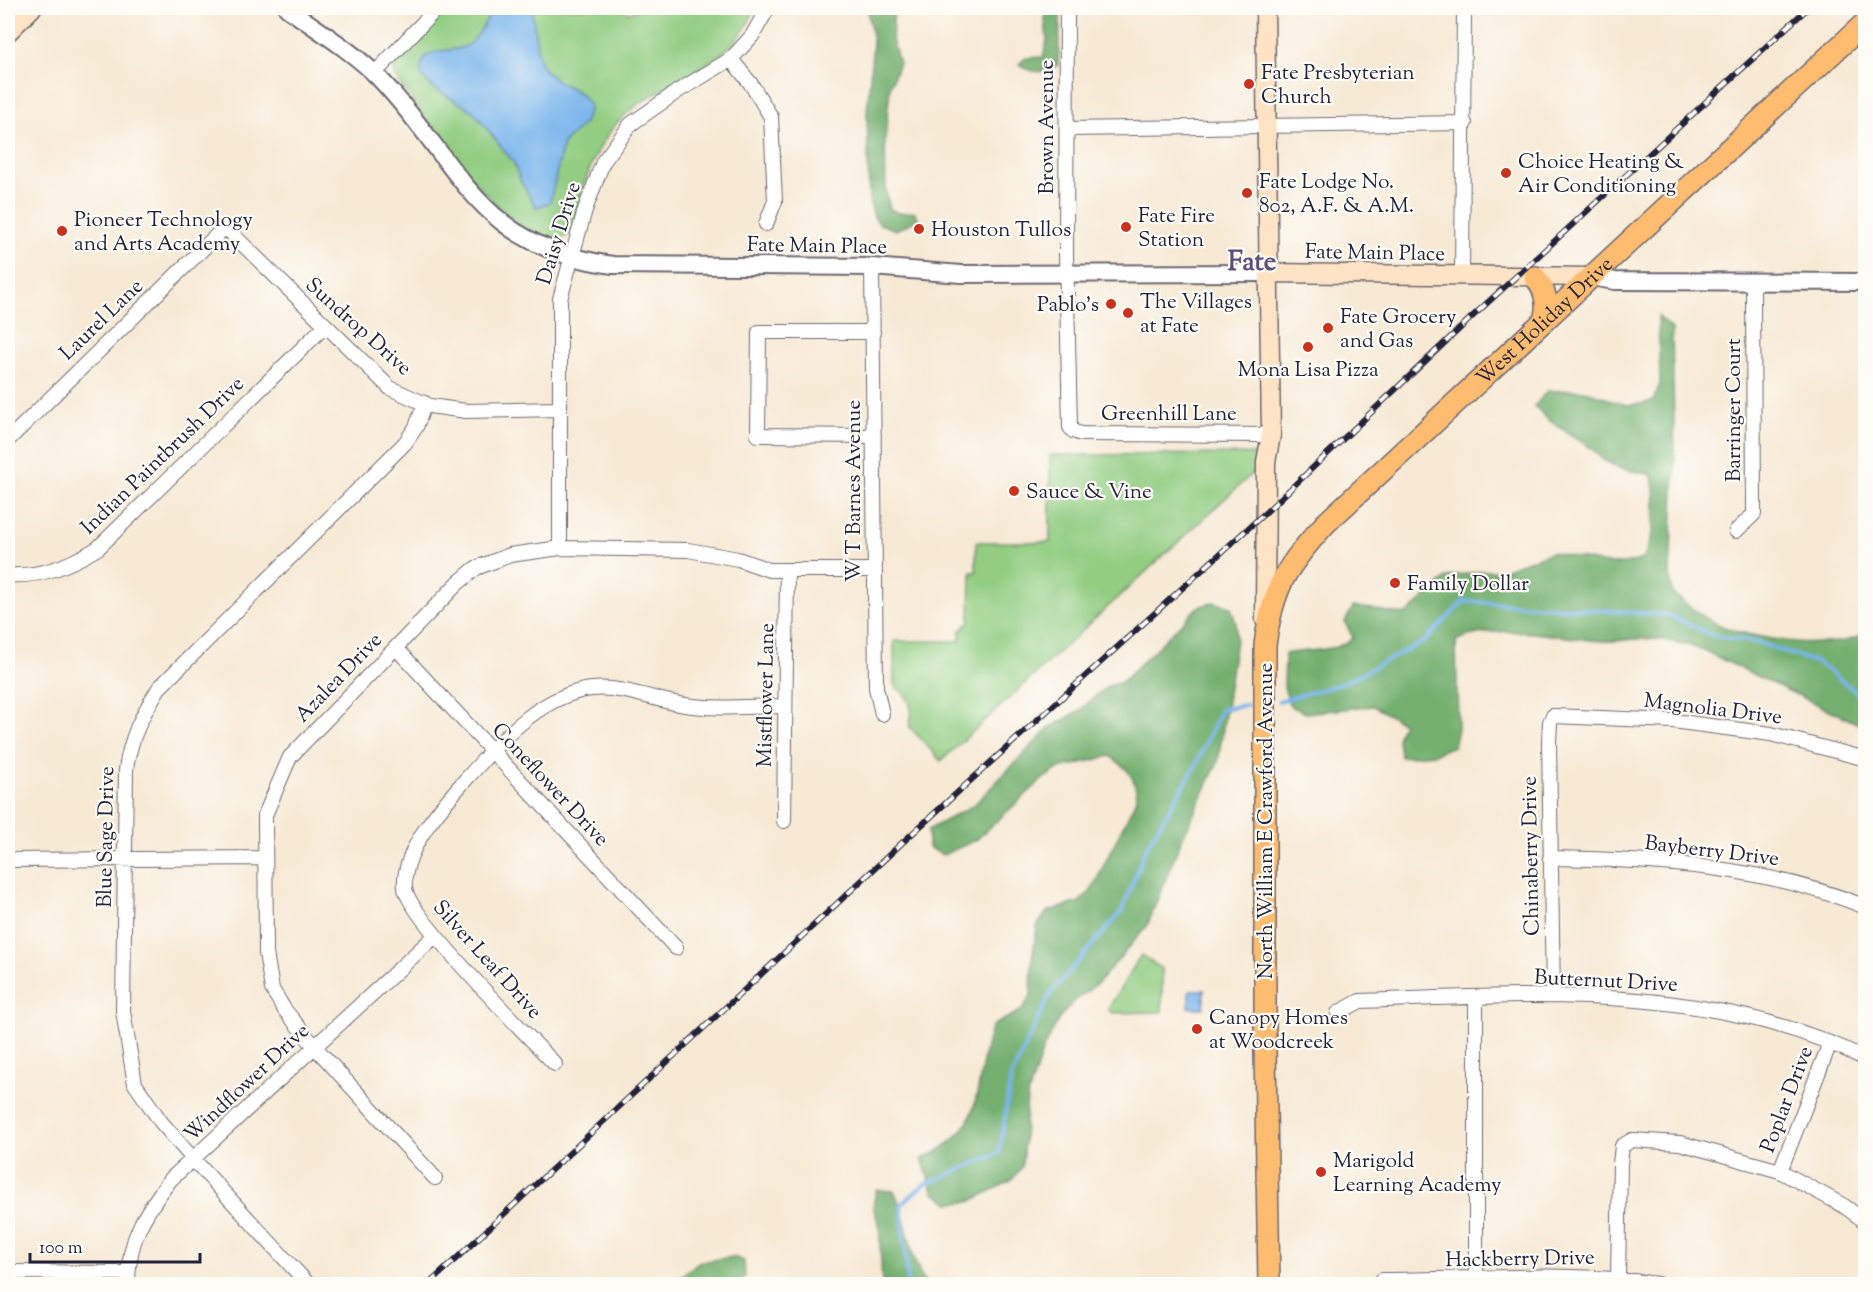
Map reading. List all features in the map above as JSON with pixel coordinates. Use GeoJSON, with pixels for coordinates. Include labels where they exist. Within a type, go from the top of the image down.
{"type":"FeatureCollection","features":[{"type":"Feature","properties":{"kind":"main road"},"geometry":{"type":"LineString","coordinates":[[8,32],[32,8]]}},
{"type":"Feature","properties":{"kind":"main road"},"geometry":{"type":"LineString","coordinates":[[1265,8],[1271,435],[1266,462],[1265,645]]}},
{"type":"Feature","properties":{"kind":"main road","name":"West Holiday Drive"},"geometry":{"type":"LineString","coordinates":[[1265,645],[1277,588],[1285,572],[1312,538],[1866,22]]}},
{"type":"Feature","properties":{"kind":"main road","name":"Fate Main Place"},"geometry":{"type":"LineString","coordinates":[[1269,273],[1591,278]]}},
{"type":"Feature","properties":{"kind":"main road"},"geometry":{"type":"LineString","coordinates":[[1535,277],[1543,287],[1547,300],[1544,321]]}},
{"type":"Feature","properties":{"kind":"main road","name":"North William E Crawford Avenue"},"geometry":{"type":"LineString","coordinates":[[1265,645],[1269,1284]]}},
{"type":"Feature","properties":{"kind":"street","name":"Fate Main Place"},"geometry":{"type":"LineString","coordinates":[[287,8],[375,73],[410,114],[465,188],[493,216],[522,238],[571,257],[613,265],[872,267],[961,274],[1269,273]]}},
{"type":"Feature","properties":{"kind":"street"},"geometry":{"type":"LineString","coordinates":[[375,73],[436,8]]}},
{"type":"Feature","properties":{"kind":"street","name":"Daisy Drive"},"geometry":{"type":"LineString","coordinates":[[560,549],[560,299],[571,257],[603,162],[631,124],[730,59],[752,36],[768,8]]}},
{"type":"Feature","properties":{"kind":"street","name":"Brown Avenue"},"geometry":{"type":"LineString","coordinates":[[1067,8],[1067,273],[1070,427]]}},
{"type":"Feature","properties":{"kind":"street"},"geometry":{"type":"LineString","coordinates":[[1462,276],[1465,123],[1464,8]]}},
{"type":"Feature","properties":{"kind":"street"},"geometry":{"type":"LineString","coordinates":[[730,59],[751,84],[771,117],[775,201],[765,224]]}},
{"type":"Feature","properties":{"kind":"street"},"geometry":{"type":"LineString","coordinates":[[1068,129],[1465,123]]}},
{"type":"Feature","properties":{"kind":"street","name":"Sundrop Drive"},"geometry":{"type":"LineString","coordinates":[[225,227],[390,388],[424,403],[466,411],[560,409]]}},
{"type":"Feature","properties":{"kind":"street","name":"Laurel Lane"},"geometry":{"type":"LineString","coordinates":[[8,440],[225,227]]}},
{"type":"Feature","properties":{"kind":"street","name":"W T Barnes Avenue"},"geometry":{"type":"LineString","coordinates":[[872,267],[876,688],[882,714]]}},
{"type":"Feature","properties":{"kind":"street","name":"Fate Main Place"},"geometry":{"type":"LineString","coordinates":[[1591,278],[1615,281],[1866,282]]}},
{"type":"Feature","properties":{"kind":"street","name":"Barringer Court"},"geometry":{"type":"LineString","coordinates":[[1736,531],[1754,514],[1753,282]]}},
{"type":"Feature","properties":{"kind":"street","name":"Indian Paintbrush Drive"},"geometry":{"type":"LineString","coordinates":[[8,575],[39,574],[68,566],[98,549],[325,326]]}},
{"type":"Feature","properties":{"kind":"street"},"geometry":{"type":"LineString","coordinates":[[873,332],[759,332],[758,435],[874,436]]}},
{"type":"Feature","properties":{"kind":"street","name":"Blue Sage Drive"},"geometry":{"type":"LineString","coordinates":[[309,1284],[193,1159],[161,1122],[135,1084],[123,1011],[126,770],[129,747],[139,718],[159,688],[405,443],[416,427],[424,403]]}},
{"type":"Feature","properties":{"kind":"street","name":"Greenhill Lane"},"geometry":{"type":"LineString","coordinates":[[1070,427],[1081,434],[1271,435]]}},
{"type":"Feature","properties":{"kind":"street","name":"Azalea Drive"},"geometry":{"type":"LineString","coordinates":[[435,1178],[315,1047],[284,1010],[272,989],[266,953],[265,815],[290,757],[476,568],[510,555],[560,549],[688,550],[738,559],[769,570],[875,570]]}},
{"type":"Feature","properties":{"kind":"street","name":"Mistflower Lane"},"geometry":{"type":"LineString","coordinates":[[784,821],[787,570]]}},
{"type":"Feature","properties":{"kind":"street","name":"Coneflower Drive"},"geometry":{"type":"LineString","coordinates":[[396,648],[676,948]]}},
{"type":"Feature","properties":{"kind":"street","name":"Silver Leaf Drive"},"geometry":{"type":"LineString","coordinates":[[555,1064],[435,936],[408,898],[405,887],[409,865],[421,835],[435,813],[492,750],[533,715],[564,695],[591,689],[622,689],[685,705],[785,706]]}},
{"type":"Feature","properties":{"kind":"street","name":"Magnolia Drive"},"geometry":{"type":"LineString","coordinates":[[1553,716],[1672,720],[1771,734],[1866,759]]}},
{"type":"Feature","properties":{"kind":"street","name":"Chinaberry Drive"},"geometry":{"type":"LineString","coordinates":[[1553,716],[1550,732],[1553,996]]}},
{"type":"Feature","properties":{"kind":"street"},"geometry":{"type":"LineString","coordinates":[[8,860],[265,858]]}},
{"type":"Feature","properties":{"kind":"street","name":"Bayberry Drive"},"geometry":{"type":"LineString","coordinates":[[1550,858],[1620,860],[1740,870],[1795,882],[1866,907]]}},
{"type":"Feature","properties":{"kind":"street","name":"Windflower Drive"},"geometry":{"type":"LineString","coordinates":[[128,1279],[133,1238],[148,1209],[171,1179],[435,936]]}},
{"type":"Feature","properties":{"kind":"street","name":"Butternut Drive"},"geometry":{"type":"LineString","coordinates":[[1338,1013],[1360,1001],[1553,996],[1646,999],[1696,1006],[1765,1022],[1830,1043],[1866,1059]]}},
{"type":"Feature","properties":{"kind":"street"},"geometry":{"type":"LineString","coordinates":[[1476,997],[1476,1279]]}},
{"type":"Feature","properties":{"kind":"street","name":"Poplar Drive"},"geometry":{"type":"LineString","coordinates":[[1780,1171],[1830,1043]]}},
{"type":"Feature","properties":{"kind":"street"},"geometry":{"type":"LineString","coordinates":[[1618,1278],[1622,1146],[1632,1140],[1680,1143],[1780,1171],[1844,1206],[1866,1222]]}},
{"type":"Feature","properties":{"kind":"street"},"geometry":{"type":"LineString","coordinates":[[8,1272],[128,1279]]}},
{"type":"Feature","properties":{"kind":"street","name":"Hackberry Drive"},"geometry":{"type":"LineString","coordinates":[[1382,1282],[1618,1278],[1657,1284]]}},
{"type":"Feature","properties":{"kind":"green space"},"geometry":{"type":"Polygon","coordinates":[[[444,8],[620,8],[629,13],[640,8],[755,8],[745,29],[730,46],[694,72],[654,94],[618,122],[604,140],[589,171],[571,231],[557,241],[535,234],[512,218],[489,197],[445,146],[394,76],[394,64],[444,8]]]}},
{"type":"Feature","properties":{"kind":"green space"},"geometry":{"type":"Polygon","coordinates":[[[867,8],[894,8],[892,39],[899,63],[890,87],[885,140],[886,193],[890,209],[898,213],[915,212],[919,219],[896,230],[880,224],[874,217],[869,200],[867,113],[873,42],[867,8]]]}},
{"type":"Feature","properties":{"kind":"green space"},"geometry":{"type":"Polygon","coordinates":[[[1044,8],[1061,8],[1058,65],[1043,71],[1033,71],[1019,64],[1026,58],[1043,57],[1047,40],[1044,8]]]}},
{"type":"Feature","properties":{"kind":"green space"},"geometry":{"type":"Polygon","coordinates":[[[1658,316],[1672,329],[1675,471],[1670,575],[1672,593],[1711,621],[1750,635],[1814,643],[1852,639],[1865,633],[1865,727],[1687,645],[1655,639],[1602,641],[1508,631],[1472,635],[1456,641],[1458,729],[1454,746],[1434,754],[1401,757],[1397,738],[1403,723],[1373,706],[1306,713],[1290,706],[1284,687],[1285,654],[1329,649],[1353,638],[1345,622],[1353,607],[1407,614],[1447,577],[1482,571],[1501,571],[1552,552],[1607,564],[1625,564],[1643,559],[1653,529],[1655,496],[1652,475],[1619,468],[1603,460],[1591,448],[1547,419],[1535,406],[1547,391],[1585,391],[1632,405],[1653,401],[1660,384],[1658,316]]]}},
{"type":"Feature","properties":{"kind":"green space"},"geometry":{"type":"Polygon","coordinates":[[[1255,454],[1255,471],[941,761],[909,726],[911,708],[907,698],[894,685],[894,641],[960,641],[960,632],[970,621],[971,572],[976,572],[976,542],[1050,542],[1050,455],[1255,454]]]}},
{"type":"Feature","properties":{"kind":"green space"},"geometry":{"type":"Polygon","coordinates":[[[1214,602],[1231,607],[1236,623],[1236,640],[1218,762],[1180,843],[1147,926],[1099,982],[1071,1004],[1059,1019],[1043,1049],[1027,1098],[1022,1167],[1011,1181],[969,1202],[950,1203],[934,1193],[922,1159],[944,1147],[959,1134],[969,1119],[975,1103],[992,1026],[1022,1010],[1031,995],[1032,960],[1037,926],[1047,912],[1079,902],[1091,891],[1137,798],[1135,784],[1130,774],[1110,756],[1058,769],[1043,779],[976,840],[943,855],[928,847],[928,830],[974,805],[1049,728],[1079,711],[1106,687],[1122,682],[1198,607],[1214,602]]]}},
{"type":"Feature","properties":{"kind":"green space"},"geometry":{"type":"Polygon","coordinates":[[[1141,955],[1162,969],[1162,1012],[1113,1013],[1108,1009],[1141,955]]]}},
{"type":"Feature","properties":{"kind":"green space"},"geometry":{"type":"Polygon","coordinates":[[[876,1190],[894,1191],[917,1266],[928,1284],[882,1284],[879,1224],[873,1207],[876,1190]]]}},
{"type":"Feature","properties":{"kind":"green space"},"geometry":{"type":"Polygon","coordinates":[[[733,1257],[744,1261],[745,1277],[739,1284],[670,1284],[700,1262],[733,1257]]]}},
{"type":"Feature","properties":{"kind":"water"},"geometry":{"type":"Polygon","coordinates":[[[496,8],[527,8],[532,11],[538,55],[542,66],[554,79],[579,93],[590,107],[584,123],[563,144],[550,203],[536,207],[521,182],[514,163],[473,111],[433,88],[421,76],[425,58],[437,51],[468,45],[496,8]]]}},
{"type":"Feature","properties":{"kind":"water"},"geometry":{"type":"Polygon","coordinates":[[[1189,990],[1204,990],[1204,1008],[1189,1008],[1189,990]]]}},
{"type":"Feature","properties":{"kind":"waterway"},"geometry":{"type":"LineString","coordinates":[[1279,701],[1341,684],[1425,641],[1464,601],[1668,615],[1715,636],[1756,642],[1818,663],[1866,699]]}},
{"type":"Feature","properties":{"kind":"waterway"},"geometry":{"type":"LineString","coordinates":[[908,1284],[901,1204],[924,1185],[999,1153],[1011,1077],[1050,994],[1122,911],[1145,850],[1196,765],[1221,709],[1247,705]]}},
{"type":"Feature","properties":{"kind":"railway"},"geometry":{"type":"LineString","coordinates":[[429,1284],[903,842],[1266,512],[1473,316],[1808,8]]}},
{"type":"Feature","properties":{"kind":"place","name":"Fate Presbyterian Church"},"geometry":{"type":"Point","coordinates":[1249,84]}},
{"type":"Feature","properties":{"kind":"place","name":"Choice Heating & Air Conditioning"},"geometry":{"type":"Point","coordinates":[1506,173]}},
{"type":"Feature","properties":{"kind":"place","name":"Fate Lodge No. 802, A.F. & A.M."},"geometry":{"type":"Point","coordinates":[1247,193]}},
{"type":"Feature","properties":{"kind":"place","name":"Fate Fire Station"},"geometry":{"type":"Point","coordinates":[1126,227]}},
{"type":"Feature","properties":{"kind":"place","name":"Houston Tullos"},"geometry":{"type":"Point","coordinates":[919,229]}},
{"type":"Feature","properties":{"kind":"place","name":"Pioneer Technology and Arts Academy"},"geometry":{"type":"Point","coordinates":[62,231]}},
{"type":"Feature","properties":{"kind":"place","name":"Pablo's"},"geometry":{"type":"Point","coordinates":[1111,304]}},
{"type":"Feature","properties":{"kind":"place","name":"The Villages at Fate"},"geometry":{"type":"Point","coordinates":[1128,313]}},
{"type":"Feature","properties":{"kind":"place","name":"Fate Grocery and Gas"},"geometry":{"type":"Point","coordinates":[1328,328]}},
{"type":"Feature","properties":{"kind":"place","name":"Mona Lisa Pizza"},"geometry":{"type":"Point","coordinates":[1308,347]}},
{"type":"Feature","properties":{"kind":"place","name":"Sauce & Vine"},"geometry":{"type":"Point","coordinates":[1014,491]}},
{"type":"Feature","properties":{"kind":"place","name":"Family Dollar"},"geometry":{"type":"Point","coordinates":[1395,583]}},
{"type":"Feature","properties":{"kind":"place","name":"Canopy Homes at Woodcreek"},"geometry":{"type":"Point","coordinates":[1197,1029]}},
{"type":"Feature","properties":{"kind":"place","name":"Marigold Learning Academy"},"geometry":{"type":"Point","coordinates":[1321,1172]}},
{"type":"Feature","properties":{"kind":"district","name":"Fate"},"geometry":{"type":"Point","coordinates":[1252,261]}}]}
